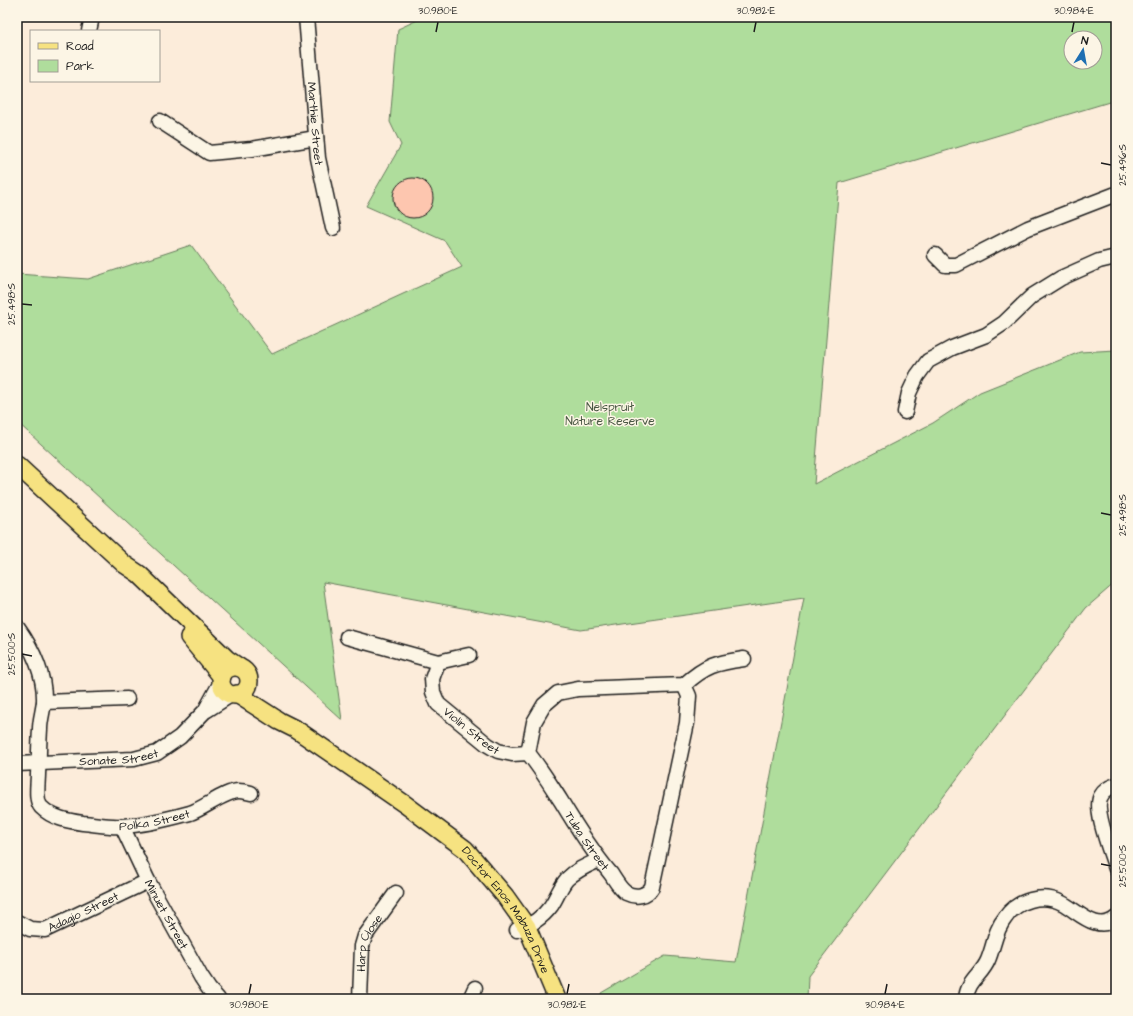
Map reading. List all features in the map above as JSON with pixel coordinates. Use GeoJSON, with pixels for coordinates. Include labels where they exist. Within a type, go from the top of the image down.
{"type":"FeatureCollection","features":[{"type":"Feature","properties":{"kind":"main road","name":"Doctor Enos Mabuza Drive"},"geometry":{"type":"LineString","coordinates":[[17,465],[124,564],[138,574],[227,659],[244,673],[266,700],[297,730]]}},
{"type":"Feature","properties":{"kind":"main road","name":"Doctor Enos Mabuza Drive"},"geometry":{"type":"LineString","coordinates":[[124,564],[199,648],[228,687],[280,721],[297,730],[441,831],[447,842],[522,929],[557,999]]}},
{"type":"Feature","properties":{"kind":"main road"},"geometry":{"type":"LineString","coordinates":[[234,667],[244,673],[246,689],[228,687],[224,672],[228,668],[234,667]]}},
{"type":"Feature","properties":{"kind":"main road","name":"Doctor Enos Mabuza Drive"},"geometry":{"type":"LineString","coordinates":[[522,929],[547,999]]}},
{"type":"Feature","properties":{"kind":"street"},"geometry":{"type":"LineString","coordinates":[[89,30],[92,17]]}},
{"type":"Feature","properties":{"kind":"street","name":"Marthie Street"},"geometry":{"type":"LineString","coordinates":[[306,17],[318,158],[333,228]]}},
{"type":"Feature","properties":{"kind":"street"},"geometry":{"type":"LineString","coordinates":[[160,121],[208,153],[252,149],[316,138]]}},
{"type":"Feature","properties":{"kind":"street"},"geometry":{"type":"LineString","coordinates":[[935,256],[945,266],[956,265],[1028,228],[1116,194]]}},
{"type":"Feature","properties":{"kind":"street"},"geometry":{"type":"LineString","coordinates":[[906,412],[909,393],[917,376],[928,361],[952,348],[986,335],[1004,323],[1032,296],[1061,278],[1099,261],[1116,256]]}},
{"type":"Feature","properties":{"kind":"street","name":"Polka Street"},"geometry":{"type":"LineString","coordinates":[[17,626],[32,651],[43,688],[43,706],[40,728],[43,763],[38,789],[39,803],[41,807],[63,820],[105,826],[122,826],[158,821],[192,812],[231,792],[240,791],[251,793]]}},
{"type":"Feature","properties":{"kind":"street"},"geometry":{"type":"LineString","coordinates":[[347,637],[438,662],[469,655]]}},
{"type":"Feature","properties":{"kind":"street"},"geometry":{"type":"LineString","coordinates":[[528,753],[534,722],[544,705],[558,693],[578,689],[684,685],[696,674],[706,668],[718,663],[744,659]]}},
{"type":"Feature","properties":{"kind":"street","name":"Violin Street"},"geometry":{"type":"LineString","coordinates":[[438,662],[432,679],[433,692],[438,704],[488,745],[498,751],[512,754],[528,753]]}},
{"type":"Feature","properties":{"kind":"street","name":"Tuba Street"},"geometry":{"type":"LineString","coordinates":[[528,753],[540,767],[599,860],[625,892],[639,896],[649,892],[652,887],[687,723],[689,696],[684,685]]}},
{"type":"Feature","properties":{"kind":"street","name":"Sonate Street"},"geometry":{"type":"LineString","coordinates":[[17,764],[134,758],[157,753],[180,737],[228,687]]}},
{"type":"Feature","properties":{"kind":"street"},"geometry":{"type":"LineString","coordinates":[[43,706],[127,699]]}},
{"type":"Feature","properties":{"kind":"street"},"geometry":{"type":"LineString","coordinates":[[1116,786],[1106,790],[1100,796],[1098,803],[1100,817],[1116,868]]}},
{"type":"Feature","properties":{"kind":"street","name":"Minuet Street"},"geometry":{"type":"LineString","coordinates":[[122,826],[148,881],[201,978],[218,999]]}},
{"type":"Feature","properties":{"kind":"street"},"geometry":{"type":"LineString","coordinates":[[522,929],[543,915],[552,905],[560,888],[578,870],[599,860]]}},
{"type":"Feature","properties":{"kind":"street","name":"Adagio Street"},"geometry":{"type":"LineString","coordinates":[[17,922],[30,929],[45,930],[148,881]]}},
{"type":"Feature","properties":{"kind":"street","name":"Harp Close"},"geometry":{"type":"LineString","coordinates":[[360,999],[362,946],[365,936],[396,893]]}},
{"type":"Feature","properties":{"kind":"street"},"geometry":{"type":"LineString","coordinates":[[966,999],[966,995],[973,980],[988,962],[996,932],[1004,918],[1014,908],[1028,900],[1043,898],[1061,902],[1088,921],[1101,923],[1112,921],[1116,918]]}},
{"type":"Feature","properties":{"kind":"green space","name":"Nelspruit Nature Reserve"},"geometry":{"type":"Polygon","coordinates":[[[424,17],[1116,17],[1116,100],[839,183],[814,484],[933,423],[980,392],[1080,352],[1116,350],[1116,582],[1086,608],[808,976],[807,999],[602,999],[601,993],[665,956],[736,962],[804,598],[581,630],[323,582],[342,720],[17,422],[17,274],[88,279],[191,245],[272,354],[462,267],[445,241],[366,206],[401,145],[390,122],[398,29],[424,17]]]}},
{"type":"Feature","properties":{"kind":"building"},"geometry":{"type":"Polygon","coordinates":[[[413,178],[421,180],[427,184],[431,190],[433,198],[431,206],[427,212],[421,216],[413,218],[405,216],[399,212],[395,206],[393,198],[395,190],[399,184],[405,180],[413,178]]]}}]}
